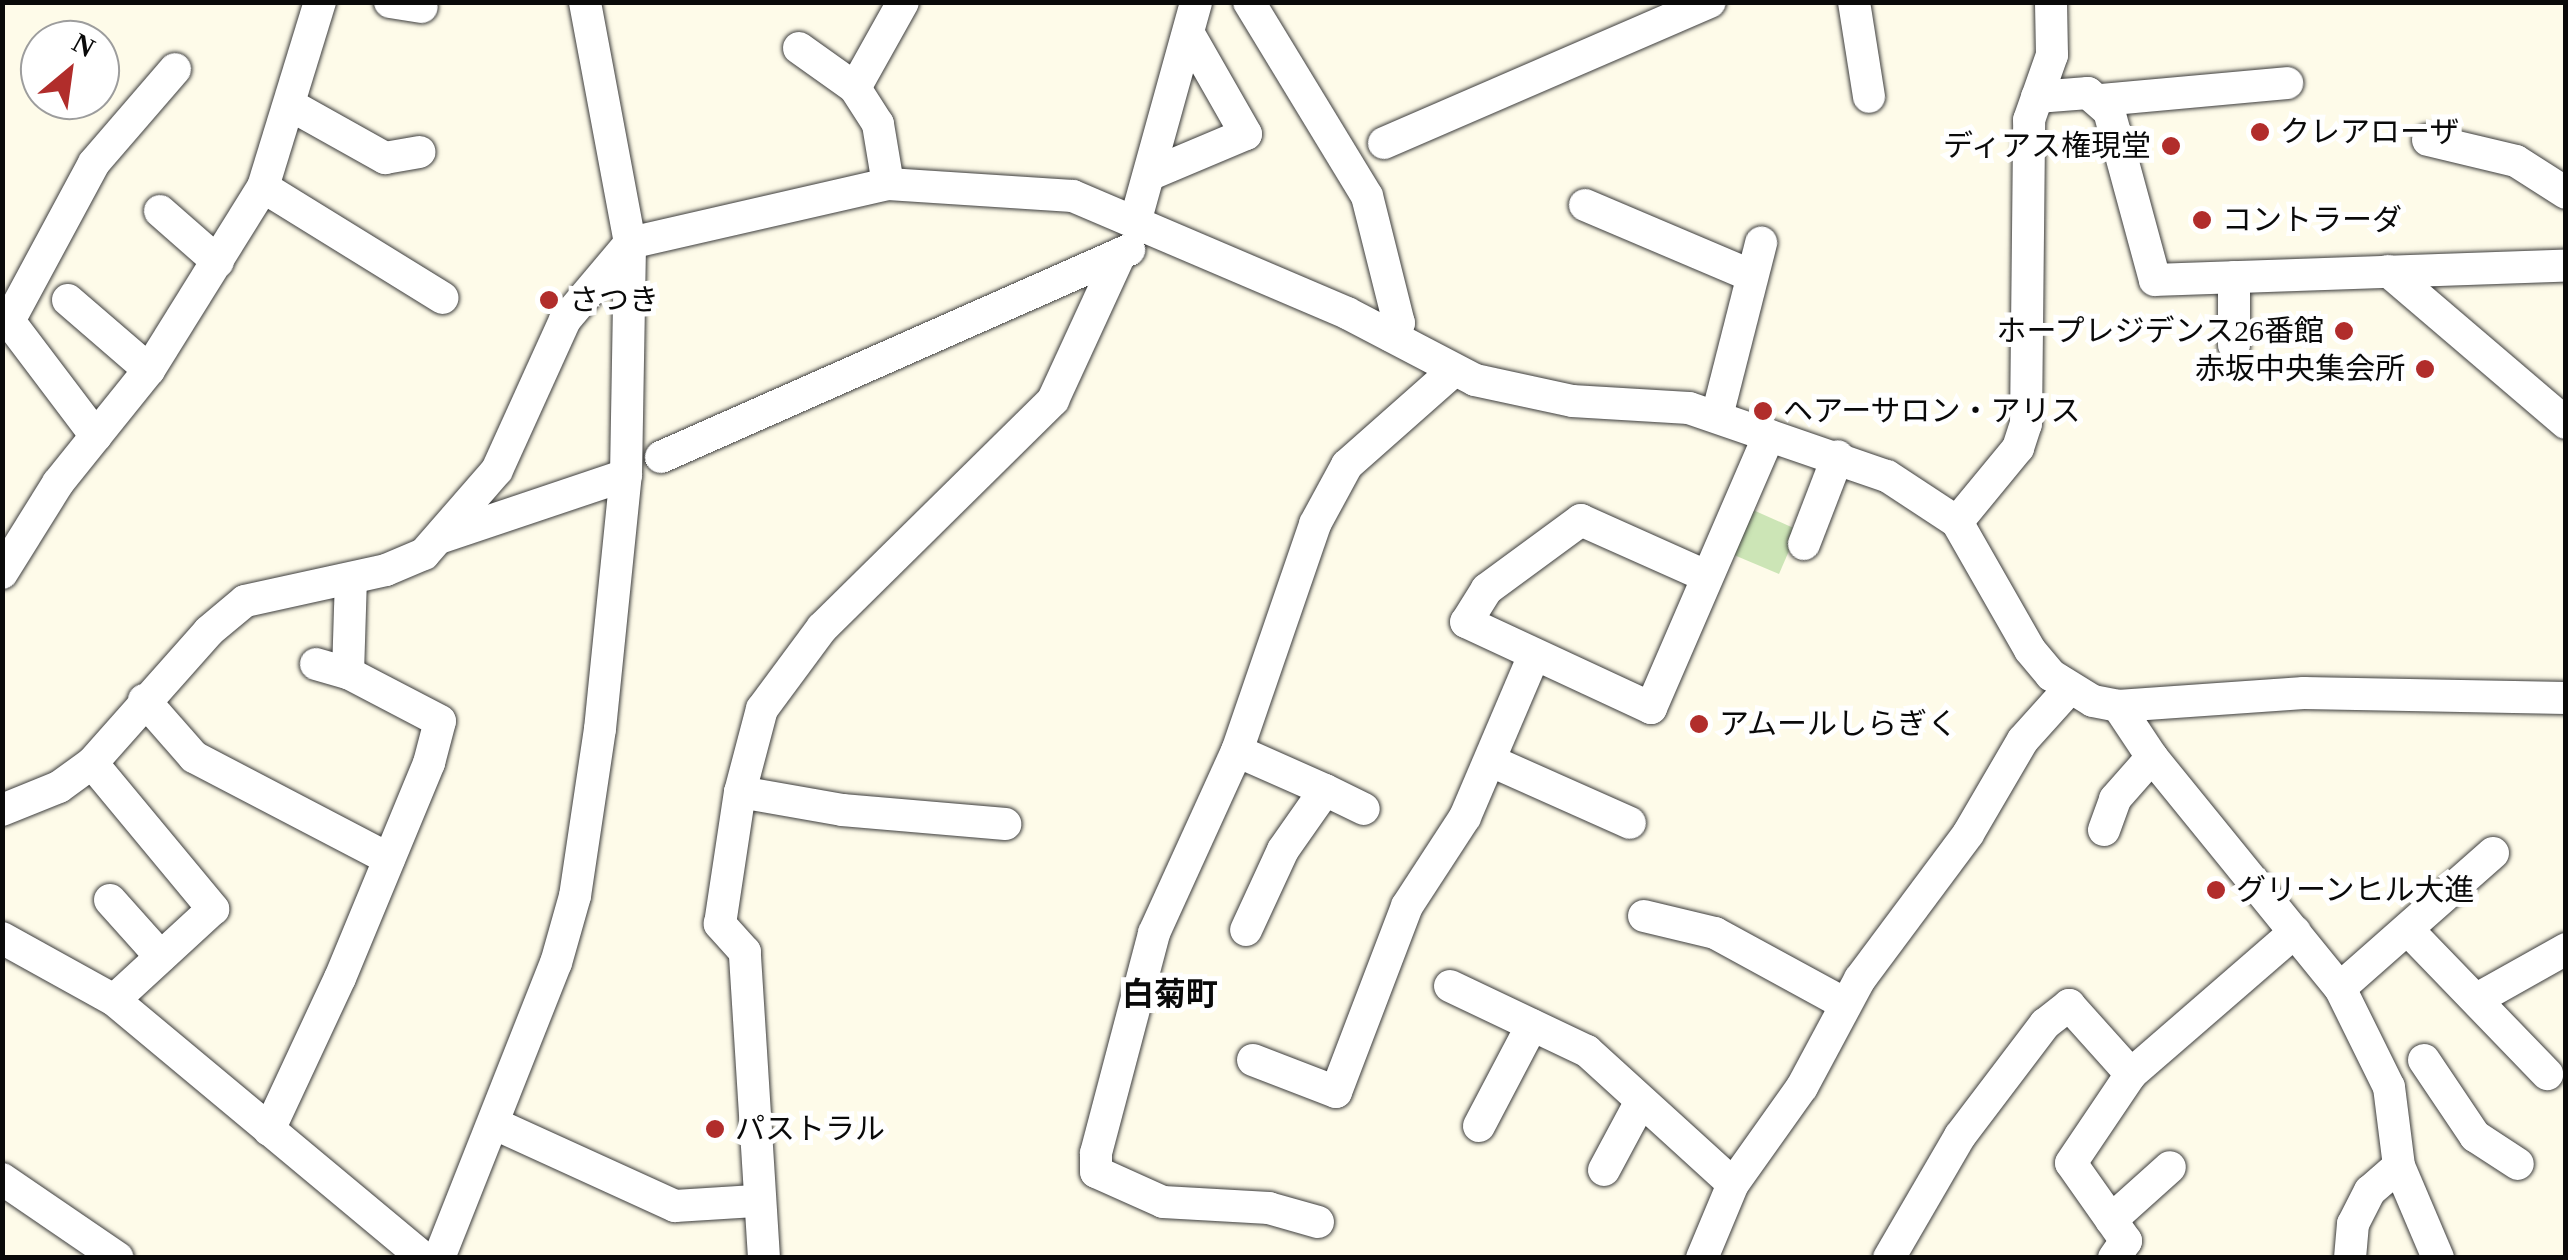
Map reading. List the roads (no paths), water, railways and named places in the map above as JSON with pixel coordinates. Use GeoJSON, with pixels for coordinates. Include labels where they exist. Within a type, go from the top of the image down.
{"type":"FeatureCollection","features":[{"type":"Feature","properties":{"kind":"street"},"geometry":{"type":"LineString","coordinates":[[6,557],[149,370],[263,187],[292,106],[320,2]]}},
{"type":"Feature","properties":{"kind":"street"},"geometry":{"type":"LineString","coordinates":[[438,1258],[535,1026],[575,896],[626,475],[630,243],[585,2]]}},
{"type":"Feature","properties":{"kind":"street"},"geometry":{"type":"LineString","coordinates":[[855,88],[903,2]]}},
{"type":"Feature","properties":{"kind":"street"},"geometry":{"type":"LineString","coordinates":[[1250,2],[1367,196],[1399,323],[1392,336]]}},
{"type":"Feature","properties":{"kind":"street"},"geometry":{"type":"LineString","coordinates":[[1384,143],[1710,2]]}},
{"type":"Feature","properties":{"kind":"street"},"geometry":{"type":"LineString","coordinates":[[1854,2],[1869,96]]}},
{"type":"Feature","properties":{"kind":"street"},"geometry":{"type":"LineString","coordinates":[[1956,522],[2018,448],[2026,424],[2027,155],[2037,98],[2052,55],[2051,2]]}},
{"type":"Feature","properties":{"kind":"street"},"geometry":{"type":"LineString","coordinates":[[661,457],[1120,254],[1150,226],[1151,174],[1192,18]]}},
{"type":"Feature","properties":{"kind":"street"},"geometry":{"type":"LineString","coordinates":[[1151,174],[1246,134],[1192,18]]}},
{"type":"Feature","properties":{"kind":"street"},"geometry":{"type":"LineString","coordinates":[[799,48],[855,88],[878,124],[888,184]]}},
{"type":"Feature","properties":{"kind":"street"},"geometry":{"type":"LineString","coordinates":[[96,436],[9,321],[94,163],[175,69]]}},
{"type":"Feature","properties":{"kind":"street"},"geometry":{"type":"LineString","coordinates":[[2037,98],[2088,93],[2101,100],[2286,83]]}},
{"type":"Feature","properties":{"kind":"street"},"geometry":{"type":"LineString","coordinates":[[2101,100],[2155,280],[2566,266]]}},
{"type":"Feature","properties":{"kind":"street"},"geometry":{"type":"LineString","coordinates":[[292,106],[386,158],[419,152]]}},
{"type":"Feature","properties":{"kind":"street"},"geometry":{"type":"LineString","coordinates":[[2428,140],[2516,162],[2566,193]]}},
{"type":"Feature","properties":{"kind":"street"},"geometry":{"type":"LineString","coordinates":[[2,810],[59,787],[92,763],[144,700],[244,601],[351,579],[424,554],[497,470],[565,320],[630,243],[888,184],[1048,190],[1150,226],[1392,336],[1452,372],[1572,401],[1689,408],[1887,476],[1956,522],[2030,650],[2069,689],[2118,706],[2304,693],[2566,698]]}},
{"type":"Feature","properties":{"kind":"street"},"geometry":{"type":"LineString","coordinates":[[263,187],[443,298]]}},
{"type":"Feature","properties":{"kind":"street"},"geometry":{"type":"LineString","coordinates":[[1585,206],[1752,276]]}},
{"type":"Feature","properties":{"kind":"street"},"geometry":{"type":"LineString","coordinates":[[160,211],[218,262]]}},
{"type":"Feature","properties":{"kind":"street"},"geometry":{"type":"LineString","coordinates":[[1717,416],[1761,243]]}},
{"type":"Feature","properties":{"kind":"street"},"geometry":{"type":"LineString","coordinates":[[764,1258],[756,1201],[745,952],[720,924],[740,792],[762,709],[822,628],[1053,400],[1120,254]]}},
{"type":"Feature","properties":{"kind":"street"},"geometry":{"type":"LineString","coordinates":[[2388,272],[2566,422]]}},
{"type":"Feature","properties":{"kind":"street"},"geometry":{"type":"LineString","coordinates":[[2234,277],[2234,344]]}},
{"type":"Feature","properties":{"kind":"street"},"geometry":{"type":"LineString","coordinates":[[68,300],[149,370]]}},
{"type":"Feature","properties":{"kind":"street"},"geometry":{"type":"LineString","coordinates":[[1318,1222],[1269,1208],[1163,1202],[1096,1172],[1154,933],[1237,751],[1316,524],[1347,465],[1452,372]]}},
{"type":"Feature","properties":{"kind":"street"},"geometry":{"type":"LineString","coordinates":[[1706,576],[1581,520],[1487,589],[1466,622],[1651,708],[1769,435]]}},
{"type":"Feature","properties":{"kind":"street"},"geometry":{"type":"LineString","coordinates":[[1804,544],[1838,456]]}},
{"type":"Feature","properties":{"kind":"street"},"geometry":{"type":"LineString","coordinates":[[442,537],[626,475]]}},
{"type":"Feature","properties":{"kind":"street"},"geometry":{"type":"LineString","coordinates":[[348,673],[351,579]]}},
{"type":"Feature","properties":{"kind":"street"},"geometry":{"type":"LineString","coordinates":[[1254,1060],[1336,1092],[1406,906],[1465,818],[1492,762],[1534,655]]}},
{"type":"Feature","properties":{"kind":"street"},"geometry":{"type":"LineString","coordinates":[[269,1130],[390,859],[440,721],[348,673],[316,664]]}},
{"type":"Feature","properties":{"kind":"street"},"geometry":{"type":"LineString","coordinates":[[1702,1258],[1733,1184],[1802,1087],[1845,1004],[1968,834],[2023,740],[2069,689]]}},
{"type":"Feature","properties":{"kind":"street"},"geometry":{"type":"LineString","coordinates":[[144,700],[194,757],[390,859]]}},
{"type":"Feature","properties":{"kind":"street"},"geometry":{"type":"LineString","coordinates":[[2118,706],[2152,757],[2340,988],[2389,1087],[2399,1166],[2438,1258]]}},
{"type":"Feature","properties":{"kind":"street"},"geometry":{"type":"LineString","coordinates":[[1237,751],[1364,809]]}},
{"type":"Feature","properties":{"kind":"street"},"geometry":{"type":"LineString","coordinates":[[2104,830],[2114,799],[2152,757]]}},
{"type":"Feature","properties":{"kind":"street"},"geometry":{"type":"LineString","coordinates":[[1492,762],[1630,824]]}},
{"type":"Feature","properties":{"kind":"street"},"geometry":{"type":"LineString","coordinates":[[92,763],[212,909],[114,1000]]}},
{"type":"Feature","properties":{"kind":"street"},"geometry":{"type":"LineString","coordinates":[[1246,930],[1283,850],[1325,790]]}},
{"type":"Feature","properties":{"kind":"street"},"geometry":{"type":"LineString","coordinates":[[740,792],[842,810],[1005,824]]}},
{"type":"Feature","properties":{"kind":"street"},"geometry":{"type":"LineString","coordinates":[[2340,988],[2493,853]]}},
{"type":"Feature","properties":{"kind":"street"},"geometry":{"type":"LineString","coordinates":[[110,900],[161,957]]}},
{"type":"Feature","properties":{"kind":"street"},"geometry":{"type":"LineString","coordinates":[[1644,916],[1715,933],[1845,1004]]}},
{"type":"Feature","properties":{"kind":"street"},"geometry":{"type":"LineString","coordinates":[[2409,931],[2547,1074]]}},
{"type":"Feature","properties":{"kind":"street"},"geometry":{"type":"LineString","coordinates":[[2114,1258],[2126,1241],[2071,1163],[2132,1074],[2295,932]]}},
{"type":"Feature","properties":{"kind":"street"},"geometry":{"type":"LineString","coordinates":[[2,938],[114,1000],[424,1258]]}},
{"type":"Feature","properties":{"kind":"street"},"geometry":{"type":"LineString","coordinates":[[2477,1000],[2566,949]]}},
{"type":"Feature","properties":{"kind":"street"},"geometry":{"type":"LineString","coordinates":[[1450,986],[1587,1051],[1733,1184]]}},
{"type":"Feature","properties":{"kind":"street"},"geometry":{"type":"LineString","coordinates":[[1889,1258],[1960,1136],[2046,1024],[2068,1005],[2132,1074]]}},
{"type":"Feature","properties":{"kind":"street"},"geometry":{"type":"LineString","coordinates":[[1479,1126],[1532,1025]]}},
{"type":"Feature","properties":{"kind":"street"},"geometry":{"type":"LineString","coordinates":[[2389,1087],[2434,1052],[2475,1136],[2518,1164]]}},
{"type":"Feature","properties":{"kind":"street"},"geometry":{"type":"LineString","coordinates":[[1604,1170],[1642,1101]]}},
{"type":"Feature","properties":{"kind":"street"},"geometry":{"type":"LineString","coordinates":[[495,1124],[675,1206],[756,1201]]}},
{"type":"Feature","properties":{"kind":"street"},"geometry":{"type":"LineString","coordinates":[[2350,1258],[2353,1224],[2370,1191],[2399,1166]]}},
{"type":"Feature","properties":{"kind":"street"},"geometry":{"type":"LineString","coordinates":[[2112,1220],[2170,1167]]}},
{"type":"Feature","properties":{"kind":"street"},"geometry":{"type":"LineString","coordinates":[[2,1179],[118,1258]]}},
{"type":"Feature","properties":{"kind":"place","name":"クレアローザ"},"geometry":{"type":"Point","coordinates":[2260,132]}},
{"type":"Feature","properties":{"kind":"place","name":"ディアス権現堂"},"geometry":{"type":"Point","coordinates":[2171,146]}},
{"type":"Feature","properties":{"kind":"place","name":"コントラーダ"},"geometry":{"type":"Point","coordinates":[2202,220]}},
{"type":"Feature","properties":{"kind":"place","name":"さつき"},"geometry":{"type":"Point","coordinates":[549,300]}},
{"type":"Feature","properties":{"kind":"place","name":"ホープレジデンス26番館"},"geometry":{"type":"Point","coordinates":[2344,331]}},
{"type":"Feature","properties":{"kind":"place","name":"赤坂中央集会所"},"geometry":{"type":"Point","coordinates":[2425,369]}},
{"type":"Feature","properties":{"kind":"place","name":"ヘアーサロン・アリス"},"geometry":{"type":"Point","coordinates":[1763,411]}},
{"type":"Feature","properties":{"kind":"place","name":"アムールしらぎく"},"geometry":{"type":"Point","coordinates":[1699,724]}},
{"type":"Feature","properties":{"kind":"place","name":"グリーンヒル大進"},"geometry":{"type":"Point","coordinates":[2216,890]}},
{"type":"Feature","properties":{"kind":"place","name":"パストラル"},"geometry":{"type":"Point","coordinates":[715,1129]}},
{"type":"Feature","properties":{"kind":"district","name":"白菊町"},"geometry":{"type":"Point","coordinates":[1170,994]}}]}
